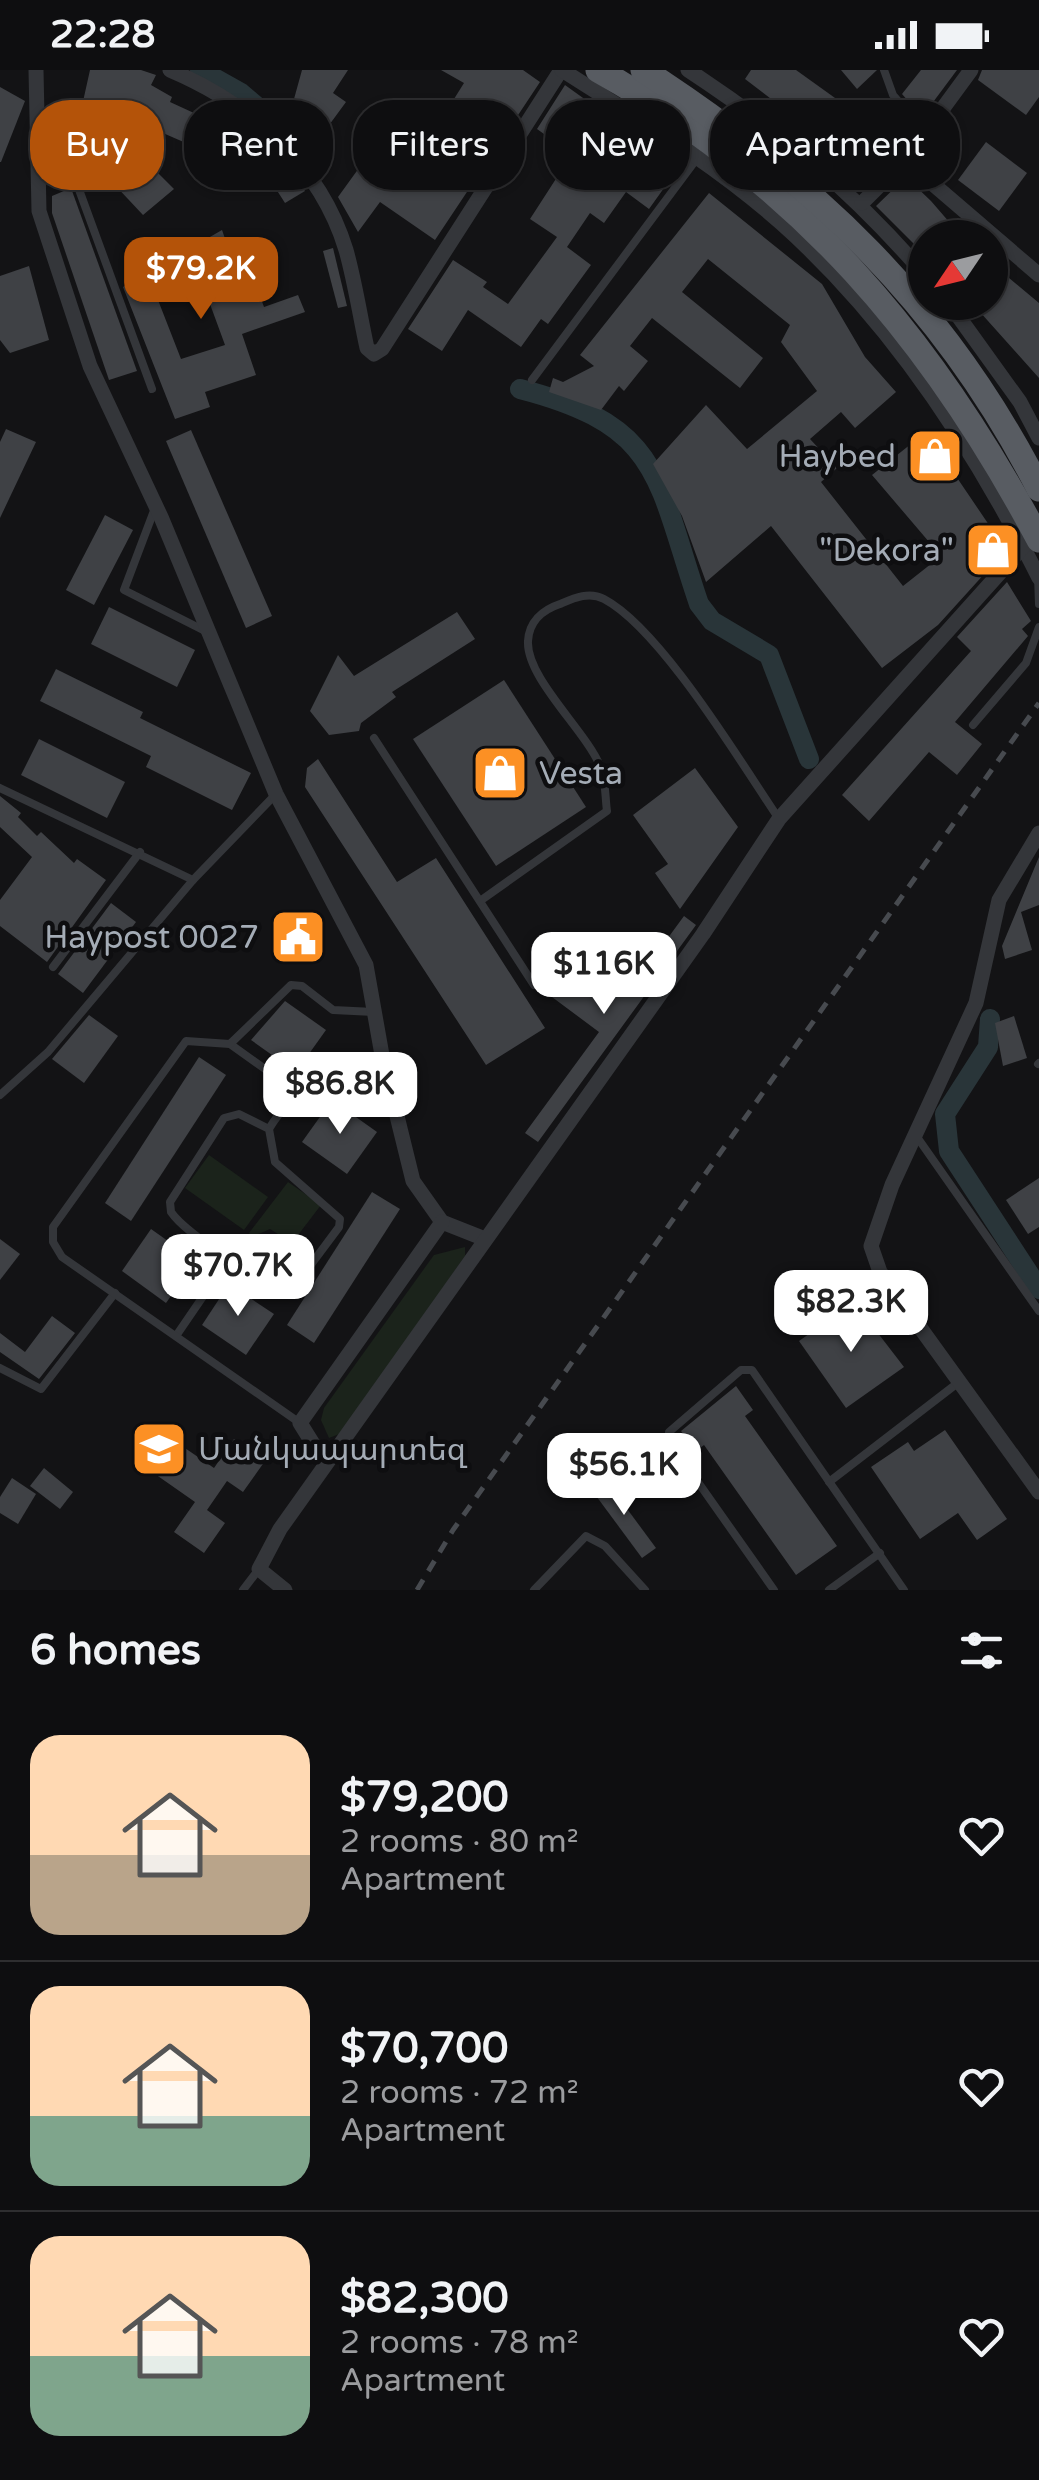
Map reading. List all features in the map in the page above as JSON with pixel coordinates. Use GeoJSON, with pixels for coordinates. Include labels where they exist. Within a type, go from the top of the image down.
{"type":"FeatureCollection","features":[{"type":"Feature","properties":{"kind":"highway"},"geometry":{"type":"LineString","coordinates":[[598,70],[713,145],[838,250],[898,318],[946,383],[1031,543]]}},
{"type":"Feature","properties":{"kind":"highway"},"geometry":{"type":"LineString","coordinates":[[643,70],[736,132],[858,236],[966,368],[1039,489]]}},
{"type":"Feature","properties":{"kind":"street"},"geometry":{"type":"LineString","coordinates":[[36,70],[36,100]]}},
{"type":"Feature","properties":{"kind":"street"},"geometry":{"type":"LineString","coordinates":[[170,70],[210,87],[272,131],[313,183],[345,248],[367,348],[374,354],[382,349],[562,70],[698,157],[780,222],[843,283],[911,365],[1031,543],[1038,577]]}},
{"type":"Feature","properties":{"kind":"street"},"geometry":{"type":"LineString","coordinates":[[688,70],[748,109],[862,203],[908,256]]}},
{"type":"Feature","properties":{"kind":"street"},"geometry":{"type":"LineString","coordinates":[[950,100],[971,70]]}},
{"type":"Feature","properties":{"kind":"street"},"geometry":{"type":"LineString","coordinates":[[39,190],[40,211],[90,366],[156,505],[276,794],[366,965],[382,1056],[412,1181],[442,1222],[485,1239]]}},
{"type":"Feature","properties":{"kind":"street"},"geometry":{"type":"LineString","coordinates":[[862,203],[875,190]]}},
{"type":"Feature","properties":{"kind":"street"},"geometry":{"type":"LineString","coordinates":[[939,190],[1039,275]]}},
{"type":"Feature","properties":{"kind":"street"},"geometry":{"type":"LineString","coordinates":[[961,320],[1020,402],[1039,438]]}},
{"type":"Feature","properties":{"kind":"street"},"geometry":{"type":"LineString","coordinates":[[285,1590],[259,1570],[325,1463],[704,934],[779,820],[1031,543]]}},
{"type":"Feature","properties":{"kind":"street"},"geometry":{"type":"LineString","coordinates":[[1039,833],[1000,900],[976,1003],[892,1185],[870,1246],[873,1260],[1039,1492]]}},
{"type":"Feature","properties":{"kind":"street"},"geometry":{"type":"LineString","coordinates":[[325,1463],[300,1423],[442,1222]]}},
{"type":"Feature","properties":{"kind":"lane"},"geometry":{"type":"LineString","coordinates":[[884,70],[897,100]]}},
{"type":"Feature","properties":{"kind":"lane"},"geometry":{"type":"LineString","coordinates":[[532,380],[698,157]]}},
{"type":"Feature","properties":{"kind":"lane"},"geometry":{"type":"LineString","coordinates":[[79,190],[152,388]]}},
{"type":"Feature","properties":{"kind":"lane"},"geometry":{"type":"LineString","coordinates":[[156,505],[124,590],[212,634]]}},
{"type":"Feature","properties":{"kind":"lane"},"geometry":{"type":"LineString","coordinates":[[1038,577],[1039,604]]}},
{"type":"Feature","properties":{"kind":"lane"},"geometry":{"type":"LineString","coordinates":[[480,901],[607,811],[601,767],[545,682],[528,645],[532,623],[550,608],[573,598],[590,594],[604,599],[637,627],[713,722],[779,820]]}},
{"type":"Feature","properties":{"kind":"lane"},"geometry":{"type":"LineString","coordinates":[[974,726],[1026,663],[1039,628]]}},
{"type":"Feature","properties":{"kind":"lane"},"geometry":{"type":"LineString","coordinates":[[374,738],[534,985]]}},
{"type":"Feature","properties":{"kind":"lane"},"geometry":{"type":"LineString","coordinates":[[1,788],[193,880]]}},
{"type":"Feature","properties":{"kind":"lane"},"geometry":{"type":"LineString","coordinates":[[0,1095],[48,1052],[193,880],[276,794]]}},
{"type":"Feature","properties":{"kind":"lane"},"geometry":{"type":"LineString","coordinates":[[54,967],[140,852]]}},
{"type":"Feature","properties":{"kind":"lane"},"geometry":{"type":"LineString","coordinates":[[230,1044],[291,985],[302,986],[334,1010],[374,1012]]}},
{"type":"Feature","properties":{"kind":"lane"},"geometry":{"type":"LineString","coordinates":[[300,1094],[230,1044],[198,1039],[176,1050],[53,1227],[53,1242],[62,1256],[300,1423]]}},
{"type":"Feature","properties":{"kind":"lane"},"geometry":{"type":"LineString","coordinates":[[269,1128],[300,1094],[332,1070],[382,1056]]}},
{"type":"Feature","properties":{"kind":"lane"},"geometry":{"type":"LineString","coordinates":[[240,1114],[269,1128],[275,1162],[334,1211],[339,1227],[292,1290],[280,1288],[230,1258],[176,1219],[170,1202],[224,1118],[240,1114]]}},
{"type":"Feature","properties":{"kind":"lane"},"geometry":{"type":"LineString","coordinates":[[917,1137],[1039,1311]]}},
{"type":"Feature","properties":{"kind":"lane"},"geometry":{"type":"LineString","coordinates":[[176,1336],[230,1258]]}},
{"type":"Feature","properties":{"kind":"lane"},"geometry":{"type":"LineString","coordinates":[[0,1368],[41,1389],[115,1294]]}},
{"type":"Feature","properties":{"kind":"lane"},"geometry":{"type":"LineString","coordinates":[[774,1590],[669,1440],[669,1432],[741,1370],[752,1370],[904,1590]]}},
{"type":"Feature","properties":{"kind":"lane"},"geometry":{"type":"LineString","coordinates":[[829,1482],[960,1382]]}},
{"type":"Feature","properties":{"kind":"lane"},"geometry":{"type":"LineString","coordinates":[[534,1590],[586,1536],[605,1546],[645,1590]]}},
{"type":"Feature","properties":{"kind":"lane"},"geometry":{"type":"LineString","coordinates":[[829,1590],[880,1554]]}},
{"type":"Feature","properties":{"kind":"lane"},"geometry":{"type":"LineString","coordinates":[[243,1590],[259,1570]]}},
{"type":"Feature","properties":{"kind":"shaded area"},"geometry":{"type":"Polygon","coordinates":[[[209,1155],[268,1197],[244,1230],[185,1188],[209,1155]]]}},
{"type":"Feature","properties":{"kind":"shaded area"},"geometry":{"type":"Polygon","coordinates":[[[288,1182],[321,1205],[292,1243],[270,1229],[252,1237],[249,1233],[288,1182]]]}},
{"type":"Feature","properties":{"kind":"shaded area"},"geometry":{"type":"Polygon","coordinates":[[[465,1247],[465,1256],[342,1433],[329,1438],[321,1420],[324,1408],[434,1255],[465,1247]]]}},
{"type":"Feature","properties":{"kind":"building"},"geometry":{"type":"Polygon","coordinates":[[[90,70],[141,70],[156,75],[151,85],[184,108],[184,142],[164,133],[164,100],[83,100],[90,70]]]}},
{"type":"Feature","properties":{"kind":"building"},"geometry":{"type":"Polygon","coordinates":[[[302,70],[348,70],[333,93],[346,102],[333,120],[333,100],[294,99],[302,70]]]}},
{"type":"Feature","properties":{"kind":"building"},"geometry":{"type":"Polygon","coordinates":[[[441,70],[523,70],[540,82],[525,105],[525,100],[456,100],[464,83],[441,70]]]}},
{"type":"Feature","properties":{"kind":"building"},"geometry":{"type":"Polygon","coordinates":[[[751,70],[796,70],[838,100],[772,100],[745,79],[751,70]]]}},
{"type":"Feature","properties":{"kind":"building"},"geometry":{"type":"Polygon","coordinates":[[[841,70],[877,70],[857,89],[841,70]]]}},
{"type":"Feature","properties":{"kind":"building"},"geometry":{"type":"Polygon","coordinates":[[[921,70],[957,70],[935,100],[907,100],[902,94],[921,70]]]}},
{"type":"Feature","properties":{"kind":"building"},"geometry":{"type":"Polygon","coordinates":[[[982,70],[1039,70],[1039,97],[1026,115],[978,80],[982,70]]]}},
{"type":"Feature","properties":{"kind":"building"},"geometry":{"type":"Polygon","coordinates":[[[565,85],[586,100],[555,100],[565,85]]]}},
{"type":"Feature","properties":{"kind":"building"},"geometry":{"type":"Polygon","coordinates":[[[0,87],[25,101],[1,162],[0,162],[0,87]]]}},
{"type":"Feature","properties":{"kind":"building"},"geometry":{"type":"Polygon","coordinates":[[[545,116],[545,135],[537,129],[545,116]]]}},
{"type":"Feature","properties":{"kind":"building"},"geometry":{"type":"Polygon","coordinates":[[[986,142],[1027,173],[999,211],[960,182],[986,142]]]}},
{"type":"Feature","properties":{"kind":"building"},"geometry":{"type":"Polygon","coordinates":[[[353,176],[353,190],[468,190],[435,240],[380,202],[358,232],[338,197],[353,176]]]}},
{"type":"Feature","properties":{"kind":"building"},"geometry":{"type":"Polygon","coordinates":[[[164,179],[174,189],[143,215],[120,190],[164,190],[164,179]]]}},
{"type":"Feature","properties":{"kind":"building"},"geometry":{"type":"Polygon","coordinates":[[[72,190],[137,371],[109,380],[52,213],[52,196],[72,190]]]}},
{"type":"Feature","properties":{"kind":"building"},"geometry":{"type":"Polygon","coordinates":[[[277,190],[305,191],[285,203],[277,190]]]}},
{"type":"Feature","properties":{"kind":"building"},"geometry":{"type":"Polygon","coordinates":[[[549,190],[663,190],[649,209],[626,192],[604,223],[590,213],[567,247],[591,265],[548,324],[541,319],[521,347],[468,310],[442,351],[408,329],[453,260],[487,282],[483,287],[508,304],[557,237],[530,219],[549,190]]]}},
{"type":"Feature","properties":{"kind":"building"},"geometry":{"type":"Polygon","coordinates":[[[893,190],[920,190],[947,220],[908,220],[908,238],[876,206],[893,190]]]}},
{"type":"Feature","properties":{"kind":"building"},"geometry":{"type":"Polygon","coordinates":[[[709,193],[822,284],[865,357],[896,392],[855,428],[841,412],[810,439],[837,468],[821,482],[903,586],[941,556],[872,475],[926,432],[1006,550],[938,625],[882,668],[771,526],[706,582],[682,516],[653,464],[706,405],[747,449],[817,391],[781,342],[790,325],[708,259],[682,292],[763,358],[740,388],[652,318],[630,346],[648,361],[624,391],[619,386],[601,410],[549,392],[553,378],[563,382],[594,366],[580,355],[709,193]]]}},
{"type":"Feature","properties":{"kind":"building"},"geometry":{"type":"Polygon","coordinates":[[[222,230],[236,270],[249,266],[264,307],[298,295],[305,312],[242,334],[256,375],[205,392],[210,407],[175,419],[123,287],[222,230]],[[203,285],[158,300],[181,359],[225,345],[203,285]]]}},
{"type":"Feature","properties":{"kind":"building"},"geometry":{"type":"Polygon","coordinates":[[[333,248],[347,306],[338,308],[323,251],[333,248]]]}},
{"type":"Feature","properties":{"kind":"building"},"geometry":{"type":"Polygon","coordinates":[[[29,266],[49,340],[10,353],[0,340],[0,276],[29,266]]]}},
{"type":"Feature","properties":{"kind":"building"},"geometry":{"type":"Polygon","coordinates":[[[1008,277],[1039,303],[1039,378],[987,320],[1008,320],[1008,277]]]}},
{"type":"Feature","properties":{"kind":"building"},"geometry":{"type":"Polygon","coordinates":[[[6,429],[36,442],[0,518],[0,442],[6,429]]]}},
{"type":"Feature","properties":{"kind":"building"},"geometry":{"type":"Polygon","coordinates":[[[191,430],[272,616],[246,628],[166,441],[191,430]]]}},
{"type":"Feature","properties":{"kind":"building"},"geometry":{"type":"Polygon","coordinates":[[[105,515],[133,530],[94,605],[66,590],[105,515]]]}},
{"type":"Feature","properties":{"kind":"building"},"geometry":{"type":"Polygon","coordinates":[[[1007,582],[1031,621],[1022,629],[1028,636],[955,722],[982,744],[957,775],[929,752],[869,821],[842,795],[971,651],[957,637],[1007,582]]]}},
{"type":"Feature","properties":{"kind":"building"},"geometry":{"type":"Polygon","coordinates":[[[109,607],[195,650],[177,687],[91,644],[109,607]]]}},
{"type":"Feature","properties":{"kind":"building"},"geometry":{"type":"Polygon","coordinates":[[[457,612],[475,639],[392,692],[396,697],[361,723],[359,731],[329,735],[310,711],[338,655],[354,676],[457,612]]]}},
{"type":"Feature","properties":{"kind":"building"},"geometry":{"type":"Polygon","coordinates":[[[56,669],[143,712],[140,718],[251,773],[232,810],[146,767],[151,756],[40,701],[56,669]]]}},
{"type":"Feature","properties":{"kind":"building","name":"Vesta"},"geometry":{"type":"Polygon","coordinates":[[[504,680],[586,807],[496,866],[413,739],[504,680]]]}},
{"type":"Feature","properties":{"kind":"building"},"geometry":{"type":"Polygon","coordinates":[[[39,739],[125,782],[107,818],[21,775],[39,739]]]}},
{"type":"Feature","properties":{"kind":"building"},"geometry":{"type":"Polygon","coordinates":[[[318,759],[397,882],[436,858],[545,1028],[486,1065],[305,787],[307,768],[318,759]]]}},
{"type":"Feature","properties":{"kind":"building"},"geometry":{"type":"Polygon","coordinates":[[[695,768],[738,827],[680,909],[655,873],[668,864],[633,815],[695,768]]]}},
{"type":"Feature","properties":{"kind":"building"},"geometry":{"type":"Polygon","coordinates":[[[0,796],[21,813],[18,817],[37,836],[41,832],[74,863],[77,859],[106,880],[47,962],[0,926],[0,900],[32,857],[0,827],[0,796]]]}},
{"type":"Feature","properties":{"kind":"building"},"geometry":{"type":"Polygon","coordinates":[[[1039,857],[1039,905],[1021,912],[1032,950],[1005,959],[1002,946],[1039,857]]]}},
{"type":"Feature","properties":{"kind":"building"},"geometry":{"type":"Polygon","coordinates":[[[111,903],[136,922],[83,993],[58,974],[111,903]]]}},
{"type":"Feature","properties":{"kind":"building"},"geometry":{"type":"Polygon","coordinates":[[[684,916],[696,925],[538,1142],[525,1133],[599,1032],[552,997],[601,963],[629,991],[684,916]]]}},
{"type":"Feature","properties":{"kind":"building"},"geometry":{"type":"Polygon","coordinates":[[[302,918],[314,945],[294,954],[282,926],[302,918]]]}},
{"type":"Feature","properties":{"kind":"building"},"geometry":{"type":"Polygon","coordinates":[[[285,1001],[326,1030],[296,1072],[251,1040],[285,1001]]]}},
{"type":"Feature","properties":{"kind":"building"},"geometry":{"type":"Polygon","coordinates":[[[89,1015],[118,1036],[84,1083],[52,1059],[89,1015]]]}},
{"type":"Feature","properties":{"kind":"building"},"geometry":{"type":"Polygon","coordinates":[[[1014,1016],[1027,1058],[1003,1066],[995,1023],[1014,1016]]]}},
{"type":"Feature","properties":{"kind":"building"},"geometry":{"type":"Polygon","coordinates":[[[199,1057],[226,1075],[131,1221],[105,1203],[199,1057]]]}},
{"type":"Feature","properties":{"kind":"building"},"geometry":{"type":"Polygon","coordinates":[[[332,1100],[377,1132],[347,1174],[302,1142],[332,1100]]]}},
{"type":"Feature","properties":{"kind":"building"},"geometry":{"type":"Polygon","coordinates":[[[1039,1178],[1039,1227],[1028,1234],[1006,1200],[1039,1178]]]}},
{"type":"Feature","properties":{"kind":"building"},"geometry":{"type":"Polygon","coordinates":[[[372,1192],[400,1209],[314,1343],[287,1325],[372,1192]]]}},
{"type":"Feature","properties":{"kind":"building"},"geometry":{"type":"Polygon","coordinates":[[[151,1229],[196,1261],[166,1303],[122,1271],[151,1229]]]}},
{"type":"Feature","properties":{"kind":"building"},"geometry":{"type":"Polygon","coordinates":[[[0,1239],[20,1254],[0,1280],[0,1239]]]}},
{"type":"Feature","properties":{"kind":"building"},"geometry":{"type":"Polygon","coordinates":[[[229,1284],[274,1314],[246,1355],[202,1325],[229,1284]]]}},
{"type":"Feature","properties":{"kind":"building"},"geometry":{"type":"Polygon","coordinates":[[[854,1302],[904,1367],[846,1408],[799,1341],[854,1302]]]}},
{"type":"Feature","properties":{"kind":"building"},"geometry":{"type":"Polygon","coordinates":[[[52,1316],[75,1333],[39,1379],[0,1352],[0,1333],[25,1352],[52,1316]]]}},
{"type":"Feature","properties":{"kind":"building"},"geometry":{"type":"Polygon","coordinates":[[[736,1386],[753,1410],[745,1416],[837,1546],[796,1575],[704,1445],[696,1451],[681,1431],[736,1386]]]}},
{"type":"Feature","properties":{"kind":"building"},"geometry":{"type":"Polygon","coordinates":[[[945,1430],[1007,1519],[977,1540],[958,1513],[920,1539],[871,1467],[908,1442],[914,1451],[945,1430]]]}},
{"type":"Feature","properties":{"kind":"building","name":"Մանկապարտեզ"},"geometry":{"type":"Polygon","coordinates":[[[166,1435],[214,1468],[234,1439],[265,1461],[243,1492],[227,1481],[207,1510],[225,1523],[204,1553],[174,1532],[195,1502],[145,1467],[166,1435]]]}},
{"type":"Feature","properties":{"kind":"building"},"geometry":{"type":"Polygon","coordinates":[[[44,1468],[73,1492],[60,1509],[30,1486],[44,1468]]]}},
{"type":"Feature","properties":{"kind":"building"},"geometry":{"type":"Polygon","coordinates":[[[12,1478],[36,1494],[18,1524],[0,1513],[0,1497],[12,1478]]]}},
{"type":"Feature","properties":{"kind":"building"},"geometry":{"type":"Polygon","coordinates":[[[605,1479],[656,1548],[642,1558],[591,1489],[605,1479]]]}},
{"type":"Feature","properties":{"kind":"waterway"},"geometry":{"type":"LineString","coordinates":[[200,70],[249,100]]}},
{"type":"Feature","properties":{"kind":"waterway"},"geometry":{"type":"LineString","coordinates":[[520,389],[602,420],[628,440],[647,463],[673,522],[699,604],[712,621],[769,655],[809,759]]}},
{"type":"Feature","properties":{"kind":"waterway"},"geometry":{"type":"LineString","coordinates":[[990,1019],[988,1047],[945,1114],[949,1151],[1039,1289]]}},
{"type":"Feature","properties":{"kind":"railway"},"geometry":{"type":"LineString","coordinates":[[417,1590],[453,1530],[1039,703]]}},
{"type":"Feature","properties":{"kind":"place","name":"Haybed"},"geometry":{"type":"Point","coordinates":[935,456]}},
{"type":"Feature","properties":{"kind":"place","name":"\"Dekora\""},"geometry":{"type":"Point","coordinates":[993,550]}},
{"type":"Feature","properties":{"kind":"place","name":"Vesta"},"geometry":{"type":"Point","coordinates":[500,773]}},
{"type":"Feature","properties":{"kind":"place","name":"Haypost 0027"},"geometry":{"type":"Point","coordinates":[298,937]}},
{"type":"Feature","properties":{"kind":"place","name":"Մանկապարտեզ"},"geometry":{"type":"Point","coordinates":[159,1449]}}]}
